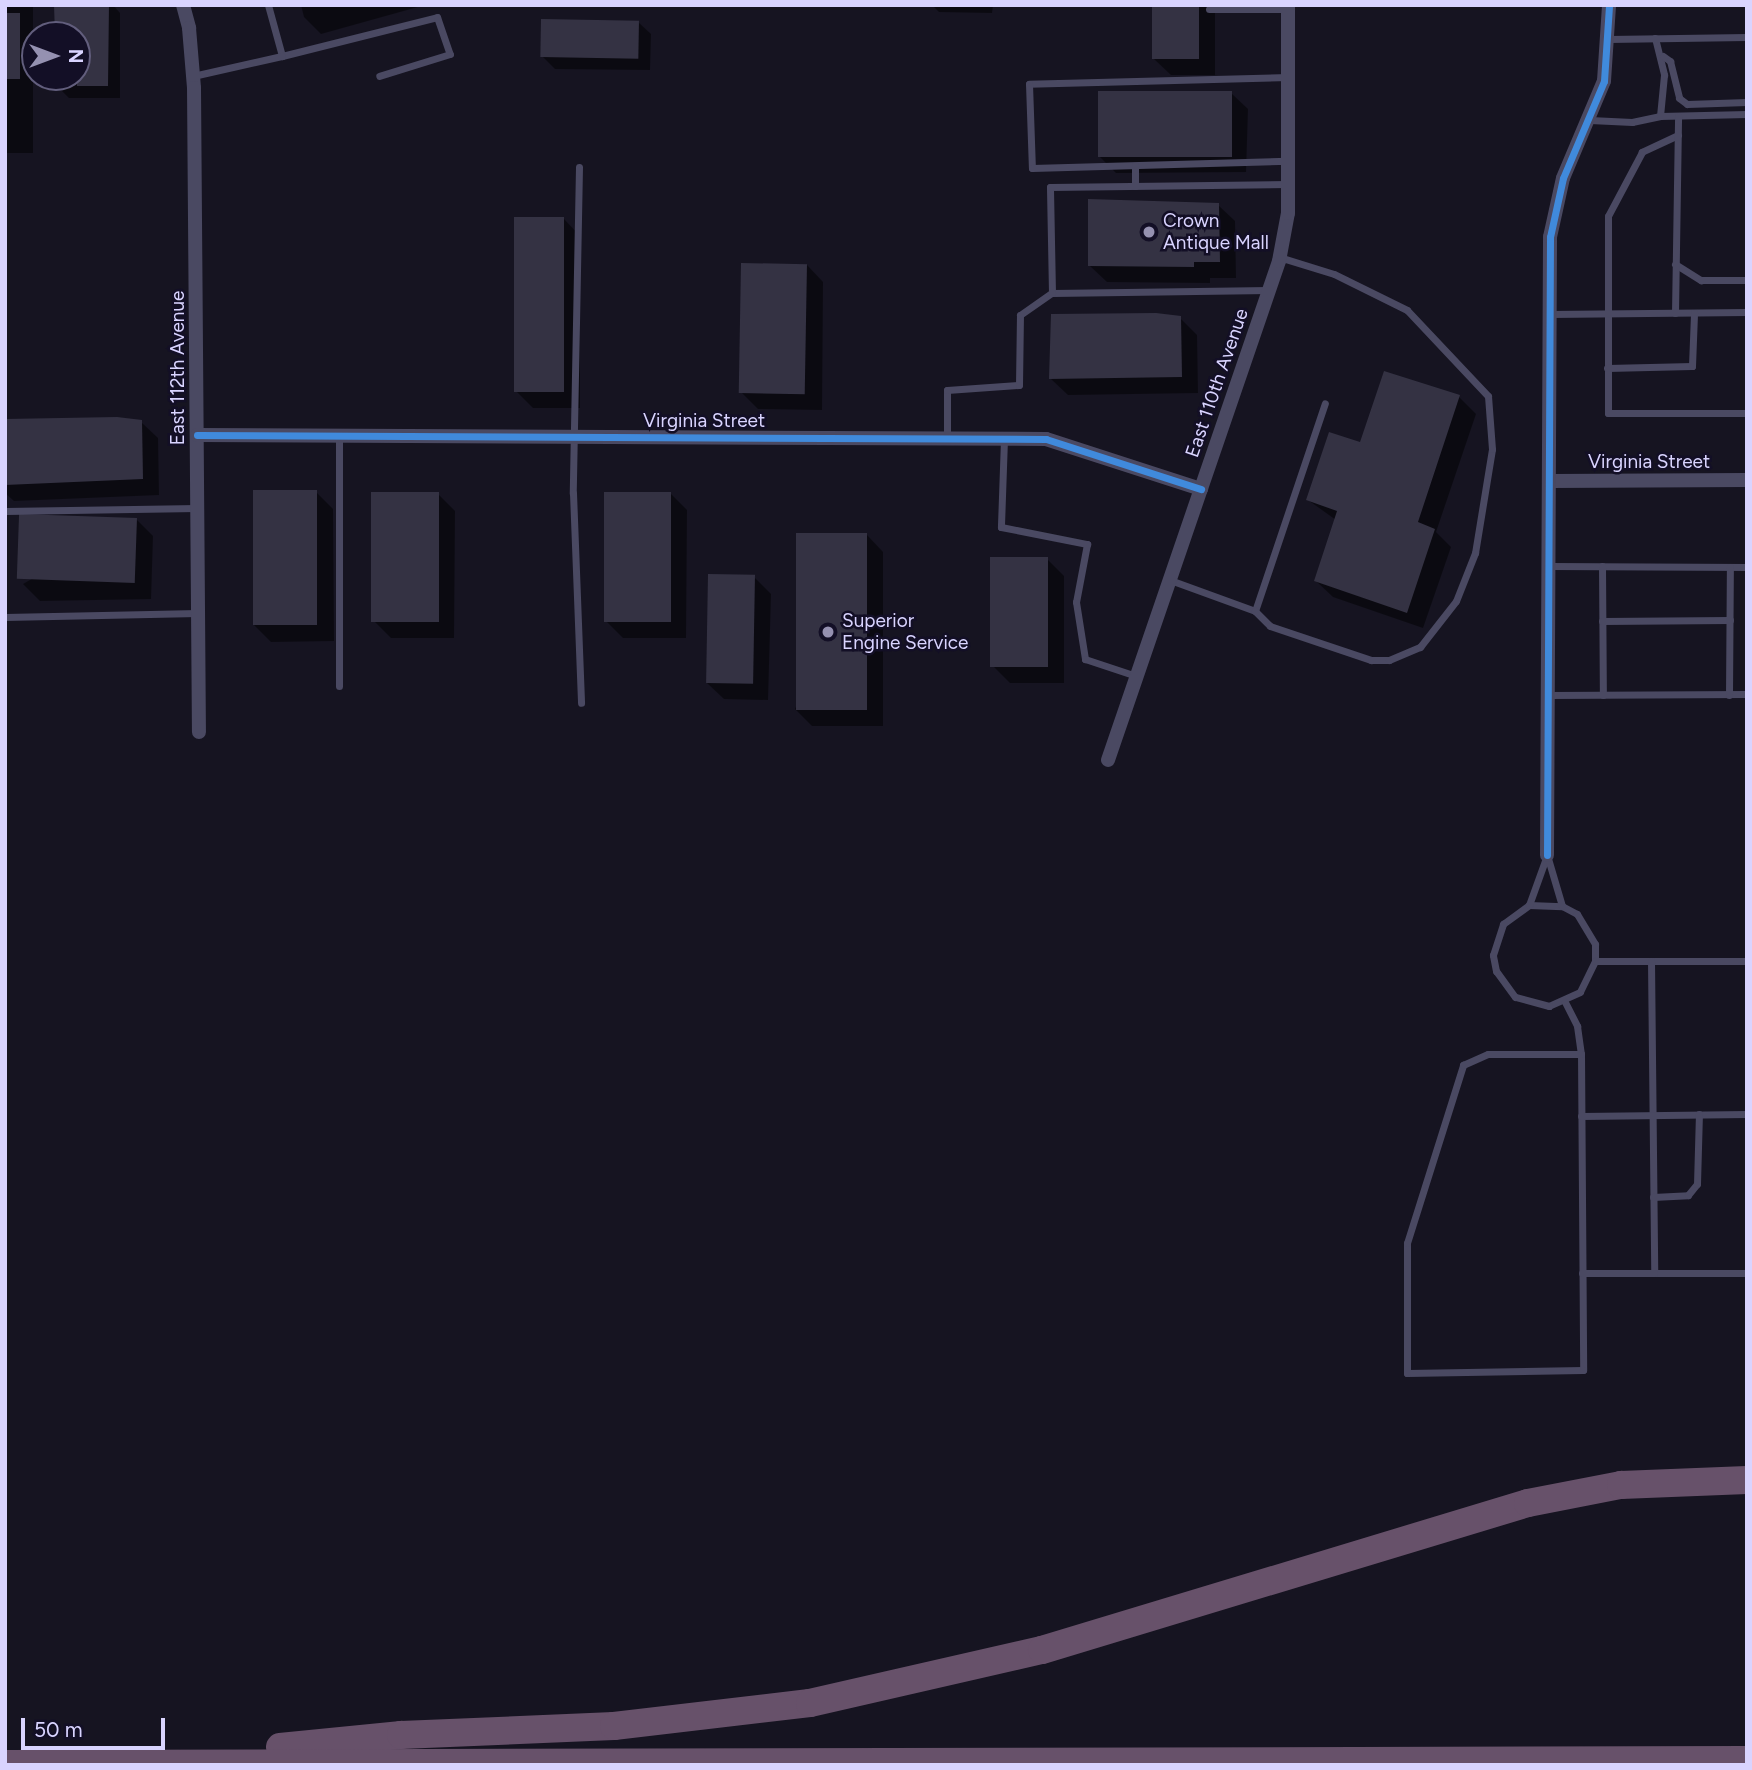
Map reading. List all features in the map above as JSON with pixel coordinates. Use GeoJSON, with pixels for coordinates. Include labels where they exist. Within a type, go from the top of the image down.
{"type":"FeatureCollection","features":[{"type":"Feature","properties":{"kind":"highway"},"geometry":{"type":"LineString","coordinates":[[126,1763],[401,1735],[614,1726],[810,1703],[1030,1653],[1528,1503],[1622,1485],[1747,1480]]}},
{"type":"Feature","properties":{"kind":"highway"},"geometry":{"type":"LineString","coordinates":[[5,1763],[1747,1760]]}},
{"type":"Feature","properties":{"kind":"street","name":"East 112th Avenue"},"geometry":{"type":"LineString","coordinates":[[183,5],[193,76],[199,732]]}},
{"type":"Feature","properties":{"kind":"street"},"geometry":{"type":"LineString","coordinates":[[1547,855],[1551,481],[1550,237],[1556,199],[1604,81],[1609,5]]}},
{"type":"Feature","properties":{"kind":"street","name":"East 110th Avenue"},"geometry":{"type":"LineString","coordinates":[[1108,760],[1279,257],[1288,184],[1288,7]]}},
{"type":"Feature","properties":{"kind":"street","name":"Virginia Street"},"geometry":{"type":"LineString","coordinates":[[198,435],[1046,439],[1202,489]]}},
{"type":"Feature","properties":{"kind":"street","name":"Virginia Street"},"geometry":{"type":"LineString","coordinates":[[1551,481],[1747,480]]}},
{"type":"Feature","properties":{"kind":"lane"},"geometry":{"type":"LineString","coordinates":[[268,5],[282,56]]}},
{"type":"Feature","properties":{"kind":"lane"},"geometry":{"type":"LineString","coordinates":[[1209,9],[1288,7]]}},
{"type":"Feature","properties":{"kind":"lane"},"geometry":{"type":"LineString","coordinates":[[193,76],[437,17],[450,54],[379,76]]}},
{"type":"Feature","properties":{"kind":"lane"},"geometry":{"type":"LineString","coordinates":[[1608,39],[1747,37]]}},
{"type":"Feature","properties":{"kind":"lane"},"geometry":{"type":"LineString","coordinates":[[1656,38],[1663,56],[1660,116]]}},
{"type":"Feature","properties":{"kind":"lane"},"geometry":{"type":"LineString","coordinates":[[1663,56],[1670,61],[1679,98],[1688,104],[1747,102]]}},
{"type":"Feature","properties":{"kind":"lane"},"geometry":{"type":"LineString","coordinates":[[1288,77],[1029,84],[1032,168],[1288,162]]}},
{"type":"Feature","properties":{"kind":"lane"},"geometry":{"type":"LineString","coordinates":[[1590,120],[1632,122],[1660,116],[1747,114]]}},
{"type":"Feature","properties":{"kind":"lane"},"geometry":{"type":"LineString","coordinates":[[1675,313],[1678,116]]}},
{"type":"Feature","properties":{"kind":"lane"},"geometry":{"type":"LineString","coordinates":[[1678,135],[1642,152],[1608,216],[1608,413],[1747,413]]}},
{"type":"Feature","properties":{"kind":"lane"},"geometry":{"type":"LineString","coordinates":[[1135,166],[1135,186]]}},
{"type":"Feature","properties":{"kind":"lane"},"geometry":{"type":"LineString","coordinates":[[579,167],[573,493],[581,703]]}},
{"type":"Feature","properties":{"kind":"lane"},"geometry":{"type":"LineString","coordinates":[[1052,293],[1050,187],[1288,184]]}},
{"type":"Feature","properties":{"kind":"lane"},"geometry":{"type":"LineString","coordinates":[[1170,580],[1255,611],[1270,626],[1371,660],[1389,660],[1420,647],[1456,601],[1475,553],[1492,449],[1488,396],[1407,310],[1334,274],[1279,257]]}},
{"type":"Feature","properties":{"kind":"lane"},"geometry":{"type":"LineString","coordinates":[[1675,264],[1701,279],[1747,279]]}},
{"type":"Feature","properties":{"kind":"lane"},"geometry":{"type":"LineString","coordinates":[[947,438],[947,390],[1019,385],[1020,315],[1052,293],[1269,290]]}},
{"type":"Feature","properties":{"kind":"lane"},"geometry":{"type":"LineString","coordinates":[[1549,314],[1747,312]]}},
{"type":"Feature","properties":{"kind":"lane"},"geometry":{"type":"LineString","coordinates":[[1607,368],[1692,366],[1693,313]]}},
{"type":"Feature","properties":{"kind":"lane"},"geometry":{"type":"LineString","coordinates":[[1255,611],[1325,403]]}},
{"type":"Feature","properties":{"kind":"lane"},"geometry":{"type":"LineString","coordinates":[[339,435],[339,686]]}},
{"type":"Feature","properties":{"kind":"lane"},"geometry":{"type":"LineString","coordinates":[[1004,439],[1001,527],[1087,544],[1076,602],[1085,659],[1137,677]]}},
{"type":"Feature","properties":{"kind":"lane"},"geometry":{"type":"LineString","coordinates":[[5,512],[198,508]]}},
{"type":"Feature","properties":{"kind":"lane"},"geometry":{"type":"LineString","coordinates":[[1550,566],[1747,567]]}},
{"type":"Feature","properties":{"kind":"lane"},"geometry":{"type":"LineString","coordinates":[[1602,566],[1603,695]]}},
{"type":"Feature","properties":{"kind":"lane"},"geometry":{"type":"LineString","coordinates":[[1729,695],[1730,567]]}},
{"type":"Feature","properties":{"kind":"lane"},"geometry":{"type":"LineString","coordinates":[[5,617],[198,613]]}},
{"type":"Feature","properties":{"kind":"lane"},"geometry":{"type":"LineString","coordinates":[[1602,621],[1730,620]]}},
{"type":"Feature","properties":{"kind":"lane"},"geometry":{"type":"LineString","coordinates":[[1549,695],[1747,694]]}},
{"type":"Feature","properties":{"kind":"lane"},"geometry":{"type":"LineString","coordinates":[[1547,855],[1562,906],[1588,928],[1595,961],[1580,992],[1566,1002],[1531,1004],[1515,997],[1496,971],[1495,939],[1503,924],[1529,905],[1547,855]]}},
{"type":"Feature","properties":{"kind":"lane"},"geometry":{"type":"LineString","coordinates":[[1529,905],[1562,906]]}},
{"type":"Feature","properties":{"kind":"lane"},"geometry":{"type":"LineString","coordinates":[[1595,961],[1747,961]]}},
{"type":"Feature","properties":{"kind":"lane"},"geometry":{"type":"LineString","coordinates":[[1651,961],[1654,1273]]}},
{"type":"Feature","properties":{"kind":"lane"},"geometry":{"type":"LineString","coordinates":[[1566,1002],[1577,1026],[1581,1054],[1583,1370],[1407,1373],[1407,1242],[1463,1065],[1488,1054],[1581,1054]]}},
{"type":"Feature","properties":{"kind":"lane"},"geometry":{"type":"LineString","coordinates":[[1653,1197],[1688,1195],[1697,1184],[1699,1114]]}},
{"type":"Feature","properties":{"kind":"lane"},"geometry":{"type":"LineString","coordinates":[[1581,1116],[1747,1114]]}},
{"type":"Feature","properties":{"kind":"lane"},"geometry":{"type":"LineString","coordinates":[[1583,1273],[1747,1273]]}},
{"type":"Feature","properties":{"kind":"building"},"geometry":{"type":"Polygon","coordinates":[[[54,5],[109,5],[108,86],[91,86],[91,21],[55,21],[54,5]]]}},
{"type":"Feature","properties":{"kind":"building"},"geometry":{"type":"Polygon","coordinates":[[[1152,5],[1199,5],[1199,59],[1152,59],[1152,5]]]}},
{"type":"Feature","properties":{"kind":"building"},"geometry":{"type":"Polygon","coordinates":[[[5,13],[20,13],[20,79],[5,79],[5,13]]]}},
{"type":"Feature","properties":{"kind":"building"},"geometry":{"type":"Polygon","coordinates":[[[541,19],[639,21],[638,59],[540,57],[541,19]]]}},
{"type":"Feature","properties":{"kind":"building"},"geometry":{"type":"Polygon","coordinates":[[[1098,91],[1232,91],[1232,157],[1098,157],[1098,91]]]}},
{"type":"Feature","properties":{"kind":"building"},"geometry":{"type":"Polygon","coordinates":[[[1088,199],[1219,203],[1220,262],[1194,262],[1194,267],[1088,266],[1088,199]]]}},
{"type":"Feature","properties":{"kind":"building"},"geometry":{"type":"Polygon","coordinates":[[[514,217],[564,217],[564,392],[514,392],[514,217]]]}},
{"type":"Feature","properties":{"kind":"building"},"geometry":{"type":"Polygon","coordinates":[[[741,263],[807,264],[805,394],[739,393],[741,263]]]}},
{"type":"Feature","properties":{"kind":"building"},"geometry":{"type":"Polygon","coordinates":[[[1156,313],[1181,316],[1182,377],[1049,379],[1051,314],[1156,313]]]}},
{"type":"Feature","properties":{"kind":"building"},"geometry":{"type":"Polygon","coordinates":[[[1384,371],[1460,395],[1418,522],[1435,529],[1407,613],[1314,581],[1337,511],[1306,500],[1329,432],[1360,442],[1384,371]]]}},
{"type":"Feature","properties":{"kind":"building"},"geometry":{"type":"Polygon","coordinates":[[[117,417],[142,420],[143,479],[5,485],[5,419],[117,417]]]}},
{"type":"Feature","properties":{"kind":"building"},"geometry":{"type":"Polygon","coordinates":[[[253,490],[317,490],[317,625],[253,625],[253,490]]]}},
{"type":"Feature","properties":{"kind":"building"},"geometry":{"type":"Polygon","coordinates":[[[371,492],[439,492],[439,622],[371,622],[371,492]]]}},
{"type":"Feature","properties":{"kind":"building"},"geometry":{"type":"Polygon","coordinates":[[[604,492],[671,492],[671,622],[604,622],[604,492]]]}},
{"type":"Feature","properties":{"kind":"building"},"geometry":{"type":"Polygon","coordinates":[[[19,514],[137,518],[135,583],[17,579],[19,514]]]}},
{"type":"Feature","properties":{"kind":"building"},"geometry":{"type":"Polygon","coordinates":[[[796,533],[867,533],[867,710],[796,710],[796,533]]]}},
{"type":"Feature","properties":{"kind":"building"},"geometry":{"type":"Polygon","coordinates":[[[990,557],[1048,557],[1048,667],[990,667],[990,557]]]}},
{"type":"Feature","properties":{"kind":"building"},"geometry":{"type":"Polygon","coordinates":[[[708,574],[755,575],[753,684],[706,683],[708,574]]]}},
{"type":"Feature","properties":{"kind":"cycle path"},"geometry":{"type":"LineString","coordinates":[[1547,855],[1550,237],[1563,178],[1604,81],[1609,5]]}},
{"type":"Feature","properties":{"kind":"cycle path"},"geometry":{"type":"LineString","coordinates":[[197,435],[1046,439],[1201,489]]}},
{"type":"Feature","properties":{"kind":"place","name":"Crown Antique Mall"},"geometry":{"type":"Point","coordinates":[1149,232]}},
{"type":"Feature","properties":{"kind":"place","name":"Superior Engine Service"},"geometry":{"type":"Point","coordinates":[828,632]}}]}
